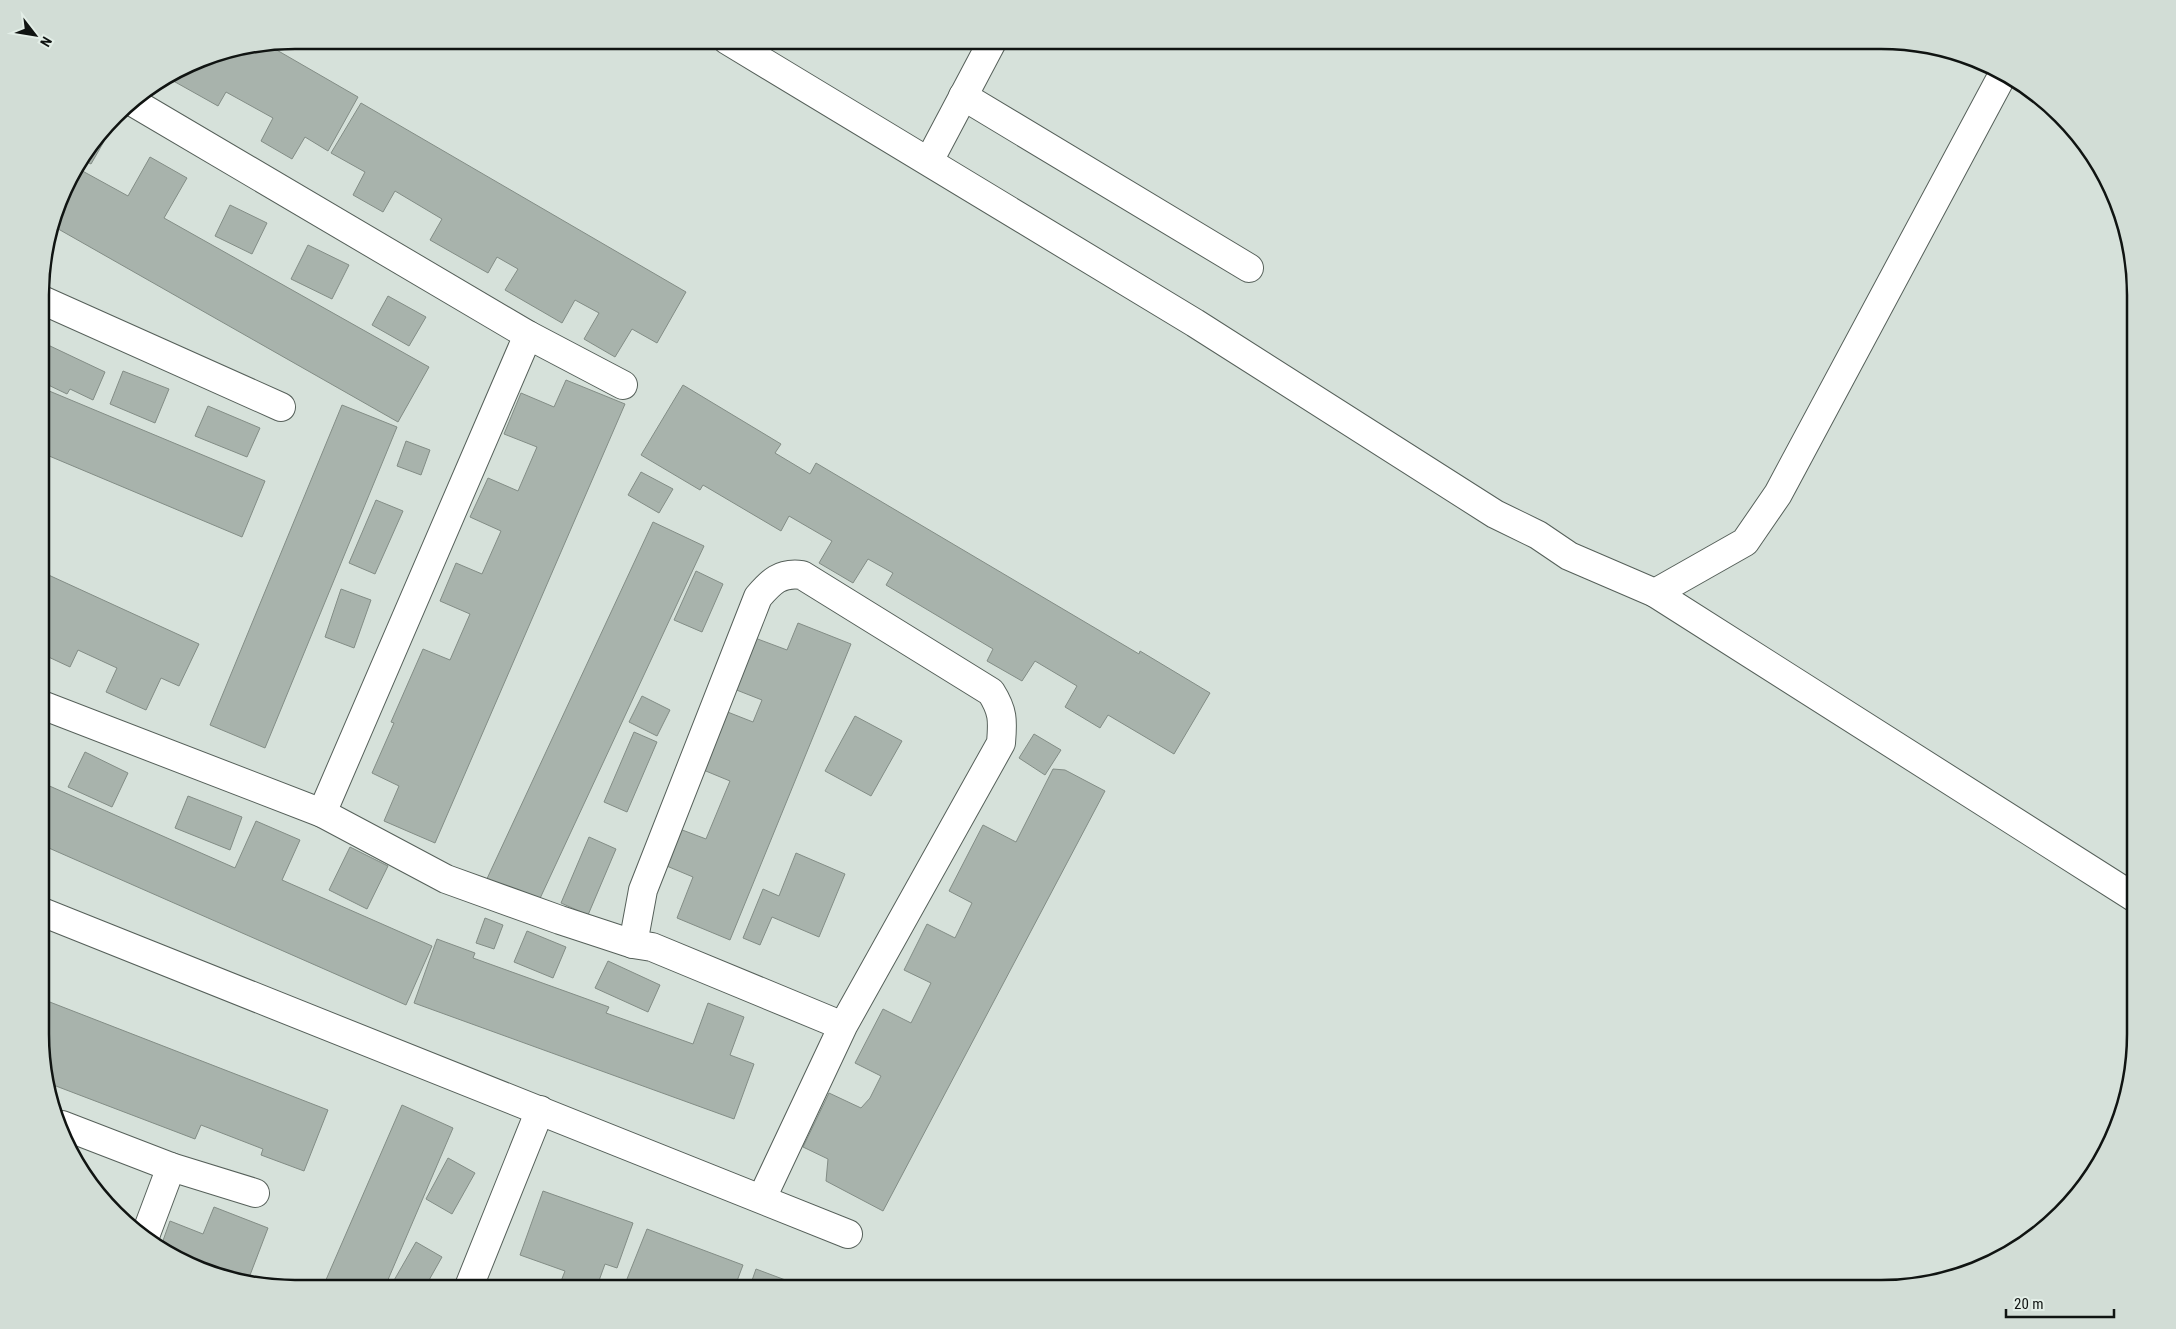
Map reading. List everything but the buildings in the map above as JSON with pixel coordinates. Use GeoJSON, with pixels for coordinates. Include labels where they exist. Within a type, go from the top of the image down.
{"type":"FeatureCollection","features":[{"type":"Feature","properties":{"kind":"street"},"geometry":{"type":"LineString","coordinates":[[742,49],[1195,322],[1495,514],[1538,536],[1569,556],[1655,593],[2127,892]]}},
{"type":"Feature","properties":{"kind":"street"},"geometry":{"type":"LineString","coordinates":[[929,161],[988,49]]}},
{"type":"Feature","properties":{"kind":"street"},"geometry":{"type":"LineString","coordinates":[[1655,593],[1745,542],[1778,494],[1999,79]]}},
{"type":"Feature","properties":{"kind":"street"},"geometry":{"type":"LineString","coordinates":[[963,96],[1248,268]]}},
{"type":"Feature","properties":{"kind":"street"},"geometry":{"type":"LineString","coordinates":[[138,105],[528,335],[623,385]]}},
{"type":"Feature","properties":{"kind":"street"},"geometry":{"type":"LineString","coordinates":[[49,303],[282,407]]}},
{"type":"Feature","properties":{"kind":"street"},"geometry":{"type":"LineString","coordinates":[[322,813],[528,335]]}},
{"type":"Feature","properties":{"kind":"street"},"geometry":{"type":"LineString","coordinates":[[634,944],[643,890],[758,597],[769,585],[790,574],[802,575],[991,692],[1000,706],[1003,723],[1001,743],[843,1026],[762,1198]]}},
{"type":"Feature","properties":{"kind":"street"},"geometry":{"type":"LineString","coordinates":[[49,708],[322,813],[446,879],[560,920],[652,948],[843,1026]]}},
{"type":"Feature","properties":{"kind":"street"},"geometry":{"type":"LineString","coordinates":[[49,915],[762,1198],[848,1234]]}},
{"type":"Feature","properties":{"kind":"street"},"geometry":{"type":"LineString","coordinates":[[472,1280],[540,1110]]}},
{"type":"Feature","properties":{"kind":"street"},"geometry":{"type":"LineString","coordinates":[[67,1127],[170,1167],[255,1193]]}},
{"type":"Feature","properties":{"kind":"street"},"geometry":{"type":"LineString","coordinates":[[147,1230],[170,1167]]}}]}
